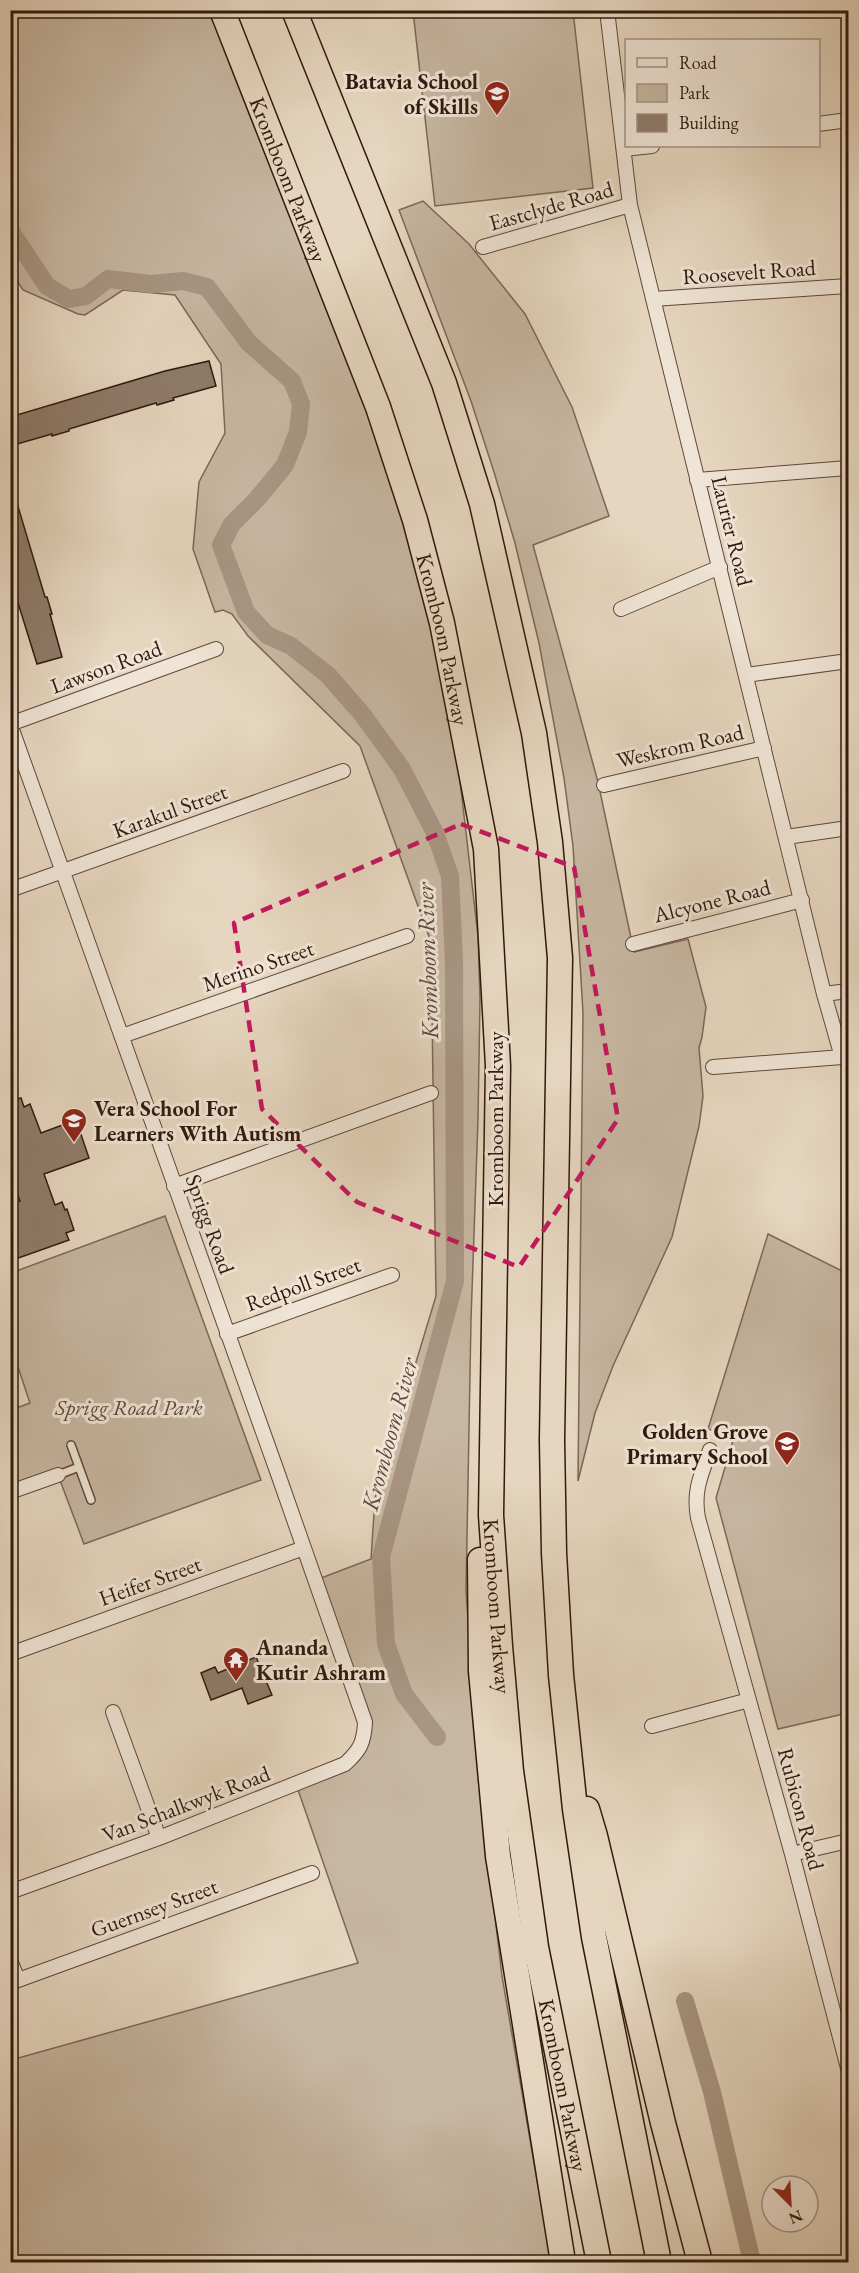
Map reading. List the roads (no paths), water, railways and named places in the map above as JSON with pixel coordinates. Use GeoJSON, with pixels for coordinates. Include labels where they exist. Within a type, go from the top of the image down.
{"type":"FeatureCollection","features":[{"type":"Feature","properties":{"kind":"highway","name":"Kromboom Parkway"},"geometry":{"type":"LineString","coordinates":[[222,10],[378,407],[415,520],[442,623],[486,849],[498,1066],[491,1515],[502,1676],[522,1857],[548,2011],[599,2262]]}},
{"type":"Feature","properties":{"kind":"highway"},"geometry":{"type":"LineString","coordinates":[[294,10],[447,394],[482,504],[534,733],[550,842],[560,958],[552,1440],[558,1633],[570,1765],[585,1883],[601,1977],[659,2262]]}},
{"type":"Feature","properties":{"kind":"highway"},"geometry":{"type":"LineString","coordinates":[[491,1515],[480,1562],[481,1661],[486,1738],[505,1906],[563,2262]]}},
{"type":"Feature","properties":{"kind":"highway"},"geometry":{"type":"LineString","coordinates":[[570,1765],[595,1836],[663,2123],[700,2262]]}},
{"type":"Feature","properties":{"kind":"street","name":"Laurier Road"},"geometry":{"type":"LineString","coordinates":[[607,10],[630,205],[825,994],[845,1058]]}},
{"type":"Feature","properties":{"kind":"street"},"geometry":{"type":"LineString","coordinates":[[820,124],[849,120]]}},
{"type":"Feature","properties":{"kind":"street"},"geometry":{"type":"LineString","coordinates":[[624,149],[643,147]]}},
{"type":"Feature","properties":{"kind":"street","name":"Eastclyde Road"},"geometry":{"type":"LineString","coordinates":[[483,247],[630,205]]}},
{"type":"Feature","properties":{"kind":"street","name":"Roosevelt Road"},"geometry":{"type":"LineString","coordinates":[[652,299],[849,286]]}},
{"type":"Feature","properties":{"kind":"street"},"geometry":{"type":"LineString","coordinates":[[697,480],[849,468]]}},
{"type":"Feature","properties":{"kind":"street"},"geometry":{"type":"LineString","coordinates":[[621,609],[720,567]]}},
{"type":"Feature","properties":{"kind":"street","name":"Lawson Road"},"geometry":{"type":"LineString","coordinates":[[11,724],[216,649]]}},
{"type":"Feature","properties":{"kind":"street"},"geometry":{"type":"LineString","coordinates":[[746,675],[849,661]]}},
{"type":"Feature","properties":{"kind":"street","name":"Sprigg Road"},"geometry":{"type":"LineString","coordinates":[[11,724],[365,1722],[364,1738]]}},
{"type":"Feature","properties":{"kind":"street","name":"Weskrom Road"},"geometry":{"type":"LineString","coordinates":[[604,785],[764,748]]}},
{"type":"Feature","properties":{"kind":"street","name":"Karakul Street"},"geometry":{"type":"LineString","coordinates":[[10,890],[343,771]]}},
{"type":"Feature","properties":{"kind":"street"},"geometry":{"type":"LineString","coordinates":[[786,837],[849,828]]}},
{"type":"Feature","properties":{"kind":"street","name":"Alcyone Road"},"geometry":{"type":"LineString","coordinates":[[633,944],[802,900]]}},
{"type":"Feature","properties":{"kind":"street","name":"Merino Street"},"geometry":{"type":"LineString","coordinates":[[122,1036],[407,936]]}},
{"type":"Feature","properties":{"kind":"street"},"geometry":{"type":"LineString","coordinates":[[825,994],[849,991]]}},
{"type":"Feature","properties":{"kind":"street"},"geometry":{"type":"LineString","coordinates":[[713,1067],[845,1058]]}},
{"type":"Feature","properties":{"kind":"street"},"geometry":{"type":"LineString","coordinates":[[174,1186],[431,1093]]}},
{"type":"Feature","properties":{"kind":"street","name":"Redpoll Street"},"geometry":{"type":"LineString","coordinates":[[227,1334],[392,1275]]}},
{"type":"Feature","properties":{"kind":"street","name":"Rubicon Road"},"geometry":{"type":"LineString","coordinates":[[710,1450],[697,1486],[695,1501],[698,1518],[844,2038],[849,2068]]}},
{"type":"Feature","properties":{"kind":"street"},"geometry":{"type":"LineString","coordinates":[[10,1492],[58,1475]]}},
{"type":"Feature","properties":{"kind":"street","name":"Heifer Street"},"geometry":{"type":"LineString","coordinates":[[10,1654],[304,1548]]}},
{"type":"Feature","properties":{"kind":"street"},"geometry":{"type":"LineString","coordinates":[[652,1726],[749,1700]]}},
{"type":"Feature","properties":{"kind":"street"},"geometry":{"type":"LineString","coordinates":[[113,1712],[159,1838]]}},
{"type":"Feature","properties":{"kind":"street","name":"Van Schalkwyk Road"},"geometry":{"type":"LineString","coordinates":[[10,1892],[159,1838],[345,1764],[357,1753],[364,1738]]}},
{"type":"Feature","properties":{"kind":"street"},"geometry":{"type":"LineString","coordinates":[[792,1854],[849,1841]]}},
{"type":"Feature","properties":{"kind":"street","name":"Guernsey Street"},"geometry":{"type":"LineString","coordinates":[[14,1981],[312,1873]]}},
{"type":"Feature","properties":{"kind":"street"},"geometry":{"type":"LineString","coordinates":[[10,1959],[14,1981]]}},
{"type":"Feature","properties":{"kind":"lane"},"geometry":{"type":"LineString","coordinates":[[71,1445],[91,1500]]}},
{"type":"Feature","properties":{"kind":"lane"},"geometry":{"type":"LineString","coordinates":[[58,1475],[79,1467]]}},
{"type":"Feature","properties":{"kind":"waterway","name":"Kromboom River"},"geometry":{"type":"LineString","coordinates":[[10,15],[14,10]]}},
{"type":"Feature","properties":{"kind":"waterway","name":"Kromboom River"},"geometry":{"type":"LineString","coordinates":[[10,230],[47,286],[69,299],[86,296],[108,279],[151,284],[183,281],[207,287],[249,343],[292,381],[301,404],[298,432],[285,465],[257,499],[232,524],[221,545],[246,612],[267,635],[291,646],[328,675],[362,714],[402,769],[435,833],[450,876],[454,962],[455,1281],[381,1557],[386,1644],[404,1694],[437,1737]]}},
{"type":"Feature","properties":{"kind":"waterway","name":"Kromboom River"},"geometry":{"type":"LineString","coordinates":[[685,2001],[712,2092],[752,2262]]}},
{"type":"Feature","properties":{"kind":"place","name":"Batavia School of Skills"},"geometry":{"type":"Point","coordinates":[497,117]}},
{"type":"Feature","properties":{"kind":"place","name":"Vera School For Learners With Autism"},"geometry":{"type":"Point","coordinates":[74,1144]}},
{"type":"Feature","properties":{"kind":"place","name":"Golden Grove Primary School"},"geometry":{"type":"Point","coordinates":[787,1467]}},
{"type":"Feature","properties":{"kind":"place","name":"Ananda Kutir Ashram"},"geometry":{"type":"Point","coordinates":[236,1683]}},
{"type":"Feature","properties":{"kind":"park label","name":"Sprigg Road Park"},"geometry":{"type":"Point","coordinates":[129,1407]}}]}
